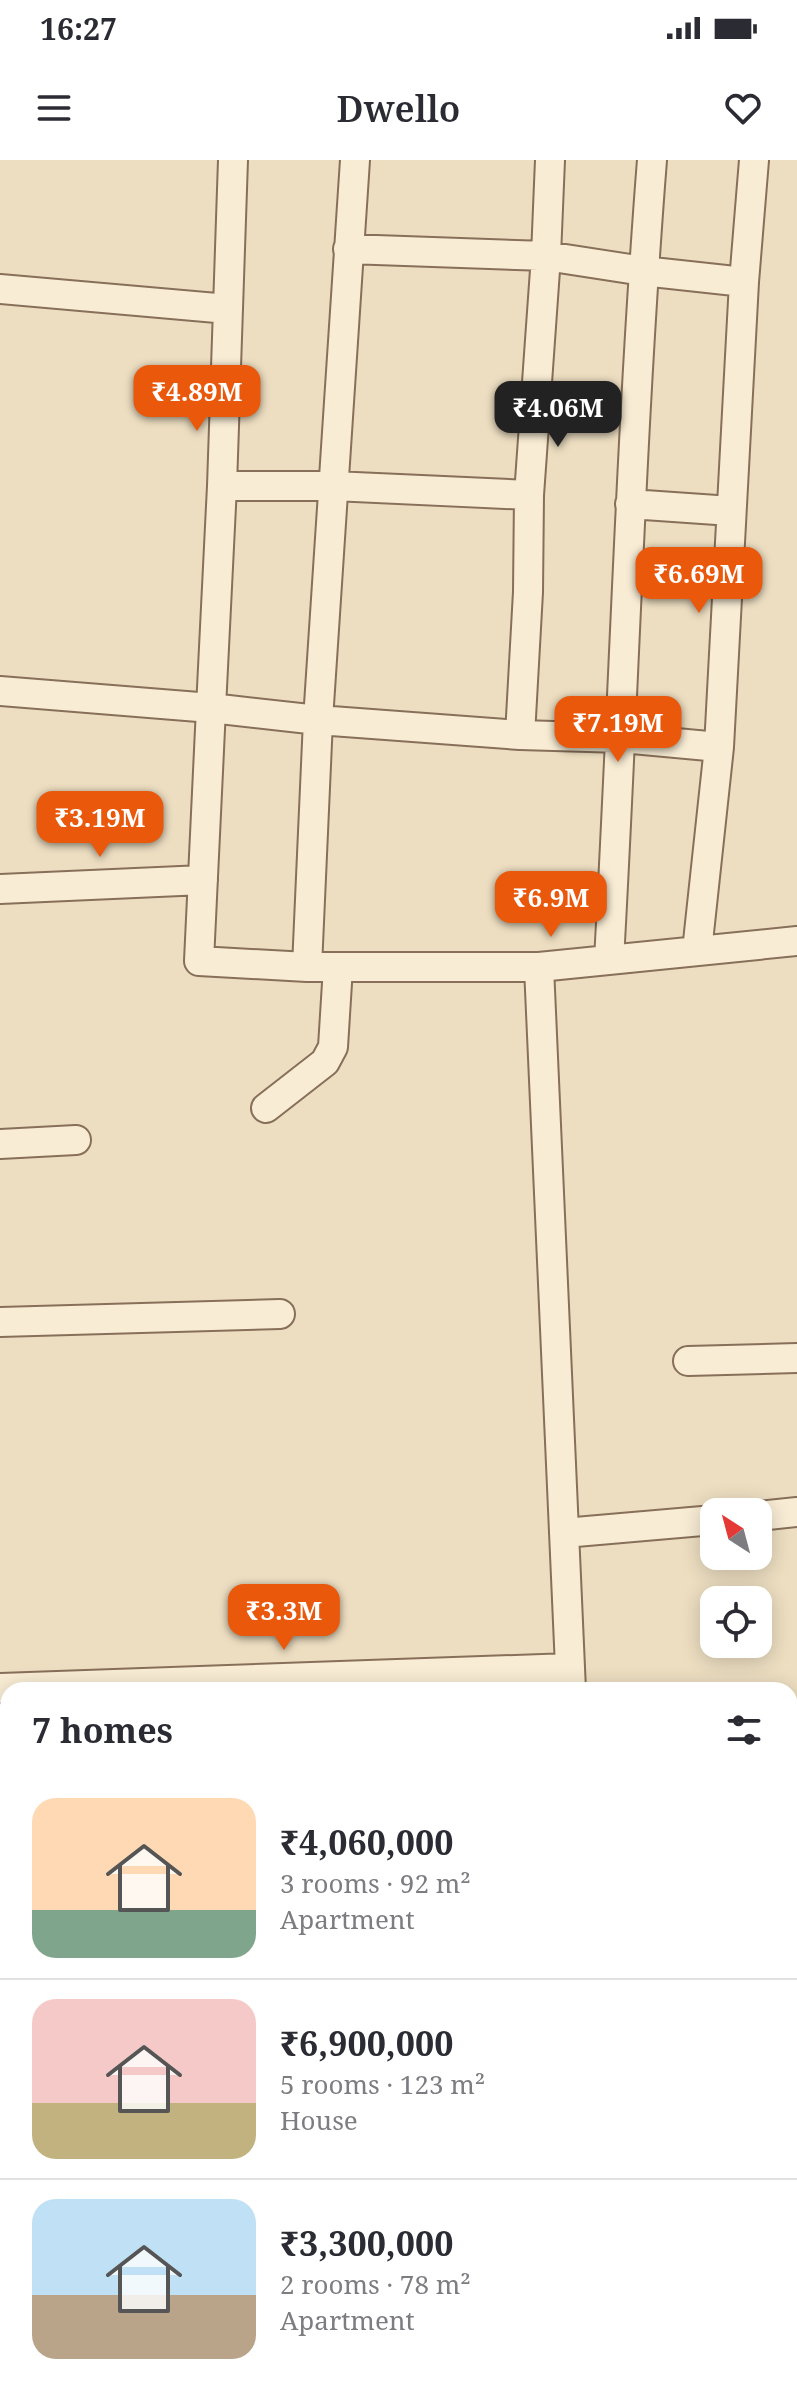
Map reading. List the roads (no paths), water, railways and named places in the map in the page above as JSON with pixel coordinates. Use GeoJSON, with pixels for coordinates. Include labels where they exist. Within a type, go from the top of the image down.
{"type":"FeatureCollection","features":[{"type":"Feature","properties":{"kind":"street"},"geometry":{"type":"LineString","coordinates":[[233,160],[222,486],[199,961],[307,967],[539,967],[797,941]]}},
{"type":"Feature","properties":{"kind":"street"},"geometry":{"type":"LineString","coordinates":[[307,967],[318,720],[355,160]]}},
{"type":"Feature","properties":{"kind":"street"},"geometry":{"type":"LineString","coordinates":[[520,735],[528,592],[529,495],[550,160]]}},
{"type":"Feature","properties":{"kind":"street"},"geometry":{"type":"LineString","coordinates":[[609,960],[622,738],[630,504],[652,160]]}},
{"type":"Feature","properties":{"kind":"street"},"geometry":{"type":"LineString","coordinates":[[697,951],[719,747],[744,282],[754,160]]}},
{"type":"Feature","properties":{"kind":"street"},"geometry":{"type":"LineString","coordinates":[[348,249],[546,256],[744,282]]}},
{"type":"Feature","properties":{"kind":"street"},"geometry":{"type":"LineString","coordinates":[[0,289],[228,309]]}},
{"type":"Feature","properties":{"kind":"street"},"geometry":{"type":"LineString","coordinates":[[222,486],[333,486],[529,495]]}},
{"type":"Feature","properties":{"kind":"street"},"geometry":{"type":"LineString","coordinates":[[630,504],[731,511]]}},
{"type":"Feature","properties":{"kind":"street"},"geometry":{"type":"LineString","coordinates":[[0,691],[318,720],[520,735],[622,738],[719,747]]}},
{"type":"Feature","properties":{"kind":"street"},"geometry":{"type":"LineString","coordinates":[[0,889],[203,880]]}},
{"type":"Feature","properties":{"kind":"street"},"geometry":{"type":"LineString","coordinates":[[266,1108],[325,1062],[333,1047],[338,967]]}},
{"type":"Feature","properties":{"kind":"street"},"geometry":{"type":"LineString","coordinates":[[381,1682],[571,1679],[539,967]]}},
{"type":"Feature","properties":{"kind":"street"},"geometry":{"type":"LineString","coordinates":[[0,1144],[76,1140]]}},
{"type":"Feature","properties":{"kind":"street"},"geometry":{"type":"LineString","coordinates":[[0,1322],[280,1314]]}},
{"type":"Feature","properties":{"kind":"street"},"geometry":{"type":"LineString","coordinates":[[688,1361],[797,1358]]}},
{"type":"Feature","properties":{"kind":"street"},"geometry":{"type":"LineString","coordinates":[[772,1515],[797,1512]]}},
{"type":"Feature","properties":{"kind":"street"},"geometry":{"type":"LineString","coordinates":[[564,1533],[700,1521]]}}]}
